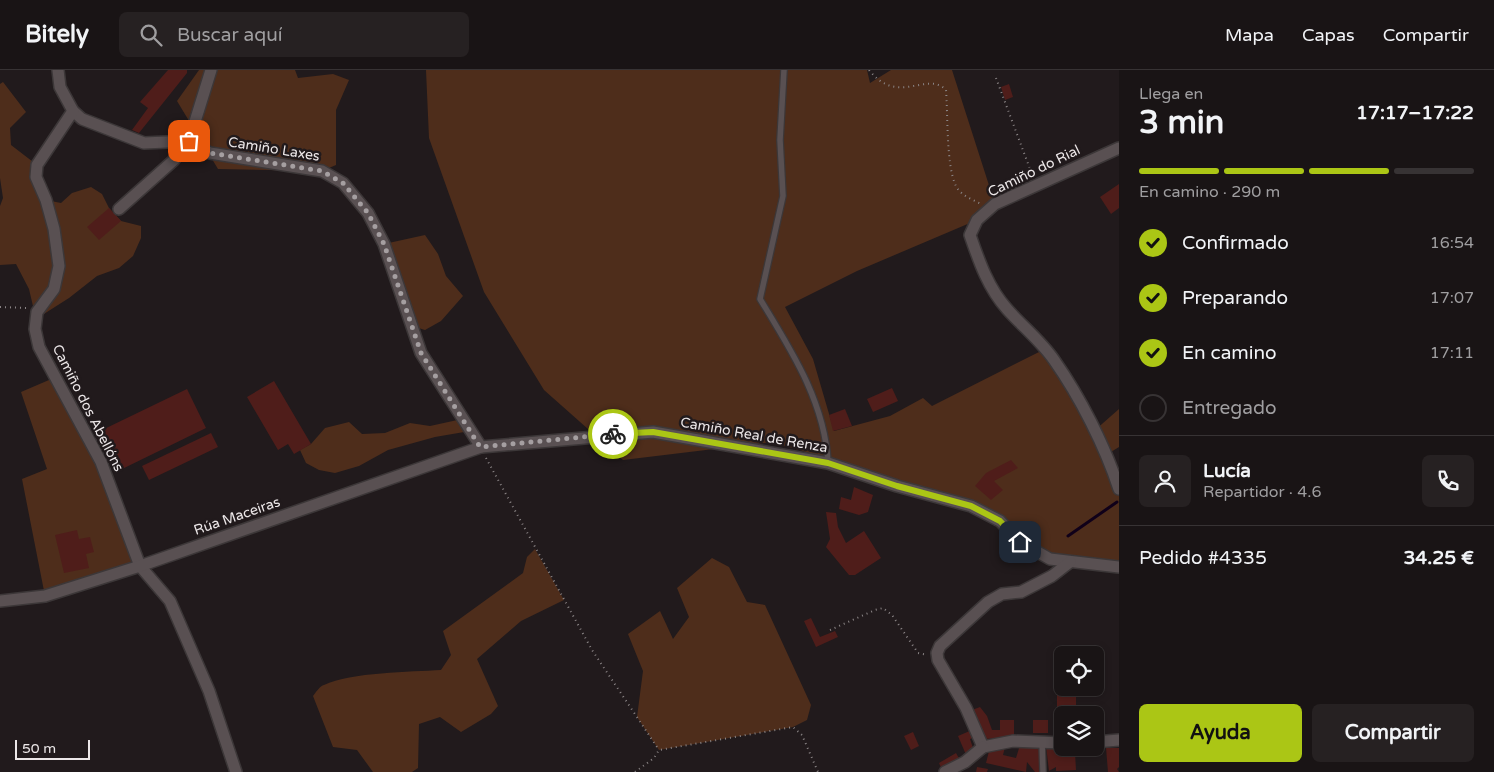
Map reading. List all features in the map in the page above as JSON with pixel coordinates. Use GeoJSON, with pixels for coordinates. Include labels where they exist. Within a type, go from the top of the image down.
{"type":"FeatureCollection","features":[{"type":"Feature","properties":{"kind":"street"},"geometry":{"type":"LineString","coordinates":[[58,70],[60,87],[73,111],[82,119],[144,143],[189,141]]}},
{"type":"Feature","properties":{"kind":"street"},"geometry":{"type":"LineString","coordinates":[[119,209],[174,160],[189,141],[211,70]]}},
{"type":"Feature","properties":{"kind":"street"},"geometry":{"type":"LineString","coordinates":[[37,312],[54,289],[59,266],[54,229],[46,200],[36,177],[37,165],[44,151],[73,111]]}},
{"type":"Feature","properties":{"kind":"street","name":"Camiño Laxes"},"geometry":{"type":"LineString","coordinates":[[189,141],[210,153],[322,171],[343,183],[368,213],[384,244],[421,353],[480,447]]}},
{"type":"Feature","properties":{"kind":"street","name":"Camiño do Rial"},"geometry":{"type":"LineString","coordinates":[[1119,148],[1036,184],[990,209],[977,220],[970,235],[982,270],[1005,308],[1053,358],[1074,392],[1109,462],[1119,489]]}},
{"type":"Feature","properties":{"kind":"street","name":"Camiño dos Abellóns"},"geometry":{"type":"LineString","coordinates":[[37,312],[35,329],[39,347],[101,462],[140,566],[170,600],[209,691],[236,772]]}},
{"type":"Feature","properties":{"kind":"street","name":"Camiño Real de Renza"},"geometry":{"type":"LineString","coordinates":[[480,447],[653,432],[828,463],[897,486],[971,506],[1000,521],[1020,542],[1050,560],[1119,567]]}},
{"type":"Feature","properties":{"kind":"street","name":"Rúa Maceiras"},"geometry":{"type":"LineString","coordinates":[[0,601],[45,596],[140,566],[480,447]]}},
{"type":"Feature","properties":{"kind":"street"},"geometry":{"type":"LineString","coordinates":[[983,746],[966,708],[938,660],[937,653],[940,646],[988,602],[1002,594],[1021,592],[1052,576],[1070,562]]}},
{"type":"Feature","properties":{"kind":"street"},"geometry":{"type":"LineString","coordinates":[[1104,741],[1119,740]]}},
{"type":"Feature","properties":{"kind":"street"},"geometry":{"type":"LineString","coordinates":[[945,772],[965,762],[983,746],[1013,741],[1054,743]]}},
{"type":"Feature","properties":{"kind":"lane"},"geometry":{"type":"LineString","coordinates":[[784,70],[780,140],[783,196],[760,299],[802,370],[823,424],[827,439],[828,463]]}},
{"type":"Feature","properties":{"kind":"lane"},"geometry":{"type":"LineString","coordinates":[[1042,742],[1043,772]]}},
{"type":"Feature","properties":{"kind":"path"},"geometry":{"type":"LineString","coordinates":[[869,70],[884,84],[910,84],[916,82]]}},
{"type":"Feature","properties":{"kind":"path"},"geometry":{"type":"LineString","coordinates":[[996,78],[1036,184]]}},
{"type":"Feature","properties":{"kind":"path"},"geometry":{"type":"LineString","coordinates":[[941,82],[946,90],[951,165],[956,186],[964,196],[990,209]]}},
{"type":"Feature","properties":{"kind":"path"},"geometry":{"type":"LineString","coordinates":[[0,307],[33,308],[37,312]]}},
{"type":"Feature","properties":{"kind":"path"},"geometry":{"type":"LineString","coordinates":[[480,447],[592,650],[659,750]]}},
{"type":"Feature","properties":{"kind":"path"},"geometry":{"type":"LineString","coordinates":[[830,630],[874,610],[883,608],[892,615],[918,653],[923,656],[937,653]]}},
{"type":"Feature","properties":{"kind":"path"},"geometry":{"type":"LineString","coordinates":[[635,772],[654,758],[659,750],[793,727],[802,735],[818,772]]}},
{"type":"Feature","properties":{"kind":"shaded area"},"geometry":{"type":"Polygon","coordinates":[[[199,70],[295,70],[298,78],[333,74],[349,80],[336,110],[336,165],[322,171],[218,169],[177,101],[199,70]]]}},
{"type":"Feature","properties":{"kind":"shaded area"},"geometry":{"type":"Polygon","coordinates":[[[426,70],[867,70],[870,83],[891,70],[952,70],[995,204],[977,220],[857,271],[785,307],[813,359],[834,431],[890,416],[923,398],[932,406],[1041,351],[1040,345],[1094,431],[1119,409],[1119,447],[1106,455],[1119,489],[1119,567],[1051,559],[1021,540],[1002,520],[840,462],[772,442],[623,460],[544,390],[484,292],[429,138],[426,70]]]}},
{"type":"Feature","properties":{"kind":"shaded area"},"geometry":{"type":"Polygon","coordinates":[[[3,82],[26,112],[10,128],[11,145],[37,165],[46,200],[61,203],[72,193],[91,187],[102,194],[109,208],[121,221],[141,226],[141,238],[133,256],[119,268],[97,276],[69,298],[36,319],[29,289],[16,264],[0,265],[0,206],[3,198],[0,178],[0,84],[3,82]]]}},
{"type":"Feature","properties":{"kind":"shaded area"},"geometry":{"type":"Polygon","coordinates":[[[425,235],[438,254],[446,276],[463,296],[441,321],[425,330],[412,326],[384,244],[425,235]]]}},
{"type":"Feature","properties":{"kind":"shaded area"},"geometry":{"type":"Polygon","coordinates":[[[56,377],[101,462],[140,566],[45,596],[22,479],[47,469],[21,392],[56,377]]]}},
{"type":"Feature","properties":{"kind":"shaded area"},"geometry":{"type":"Polygon","coordinates":[[[462,419],[470,431],[435,437],[388,450],[359,466],[335,473],[319,470],[306,463],[300,450],[311,444],[325,428],[349,422],[362,434],[385,433],[410,423],[430,426],[462,419]]]}},
{"type":"Feature","properties":{"kind":"shaded area"},"geometry":{"type":"Polygon","coordinates":[[[535,549],[564,600],[521,621],[477,659],[498,706],[491,714],[461,732],[440,717],[419,724],[418,768],[412,772],[373,772],[357,750],[333,747],[313,696],[320,688],[349,677],[441,670],[451,655],[443,631],[523,573],[527,557],[535,549]]]}},
{"type":"Feature","properties":{"kind":"shaded area"},"geometry":{"type":"Polygon","coordinates":[[[712,558],[729,567],[747,602],[765,605],[811,705],[807,720],[793,727],[659,750],[637,717],[643,671],[628,634],[660,611],[673,639],[689,617],[677,588],[712,558]]]}},
{"type":"Feature","properties":{"kind":"building"},"geometry":{"type":"Polygon","coordinates":[[[168,70],[187,70],[187,73],[139,133],[132,130],[148,108],[140,102],[168,70]]]}},
{"type":"Feature","properties":{"kind":"building"},"geometry":{"type":"Polygon","coordinates":[[[1009,84],[1013,97],[1005,100],[1001,87],[1009,84]]]}},
{"type":"Feature","properties":{"kind":"building"},"geometry":{"type":"Polygon","coordinates":[[[1119,184],[1119,208],[1111,214],[1100,197],[1119,184]]]}},
{"type":"Feature","properties":{"kind":"building"},"geometry":{"type":"Polygon","coordinates":[[[109,208],[121,221],[99,240],[87,227],[109,208]]]}},
{"type":"Feature","properties":{"kind":"building"},"geometry":{"type":"Polygon","coordinates":[[[274,381],[311,444],[294,454],[288,444],[278,450],[247,397],[274,381]]]}},
{"type":"Feature","properties":{"kind":"building"},"geometry":{"type":"Polygon","coordinates":[[[892,388],[898,401],[873,412],[867,399],[892,388]]]}},
{"type":"Feature","properties":{"kind":"building"},"geometry":{"type":"Polygon","coordinates":[[[187,389],[206,428],[118,471],[98,432],[187,389]]]}},
{"type":"Feature","properties":{"kind":"building"},"geometry":{"type":"Polygon","coordinates":[[[845,409],[852,426],[833,431],[829,415],[845,409]]]}},
{"type":"Feature","properties":{"kind":"building"},"geometry":{"type":"Polygon","coordinates":[[[211,433],[218,447],[149,480],[142,466],[211,433]]]}},
{"type":"Feature","properties":{"kind":"building"},"geometry":{"type":"Polygon","coordinates":[[[1011,460],[1018,468],[994,481],[1003,490],[991,500],[975,486],[986,473],[1011,460]]]}},
{"type":"Feature","properties":{"kind":"building"},"geometry":{"type":"Polygon","coordinates":[[[854,487],[873,495],[868,512],[859,515],[839,509],[841,497],[851,500],[854,487]]]}},
{"type":"Feature","properties":{"kind":"building"},"geometry":{"type":"Polygon","coordinates":[[[826,512],[836,513],[838,527],[846,543],[864,531],[881,558],[855,575],[849,575],[826,547],[830,539],[826,512]]]}},
{"type":"Feature","properties":{"kind":"building"},"geometry":{"type":"Polygon","coordinates":[[[77,530],[79,539],[90,537],[94,552],[86,554],[89,568],[64,573],[55,535],[77,530]]]}},
{"type":"Feature","properties":{"kind":"building"},"geometry":{"type":"Polygon","coordinates":[[[811,618],[820,637],[835,631],[838,637],[816,647],[804,621],[811,618]]]}},
{"type":"Feature","properties":{"kind":"building"},"geometry":{"type":"Polygon","coordinates":[[[1057,696],[1076,696],[1076,706],[1057,706],[1057,696]]]}},
{"type":"Feature","properties":{"kind":"building"},"geometry":{"type":"Polygon","coordinates":[[[980,707],[987,716],[992,730],[1000,730],[1000,720],[1014,720],[1014,737],[985,739],[972,710],[980,707]]]}},
{"type":"Feature","properties":{"kind":"building"},"geometry":{"type":"Polygon","coordinates":[[[1033,720],[1048,720],[1048,733],[1033,733],[1033,720]]]}},
{"type":"Feature","properties":{"kind":"building"},"geometry":{"type":"Polygon","coordinates":[[[972,730],[975,737],[970,739],[974,751],[967,757],[958,736],[972,730]]]}},
{"type":"Feature","properties":{"kind":"building"},"geometry":{"type":"Polygon","coordinates":[[[913,732],[919,746],[911,750],[904,736],[913,732]]]}},
{"type":"Feature","properties":{"kind":"building"},"geometry":{"type":"Polygon","coordinates":[[[1020,745],[1041,748],[1041,772],[1035,772],[1027,762],[1026,772],[986,763],[989,751],[1005,747],[1003,755],[1016,758],[1020,745]]]}},
{"type":"Feature","properties":{"kind":"building"},"geometry":{"type":"Polygon","coordinates":[[[1046,746],[1054,746],[1054,756],[1075,756],[1076,770],[1056,771],[1056,767],[1049,771],[1046,746]]]}},
{"type":"Feature","properties":{"kind":"building"},"geometry":{"type":"Polygon","coordinates":[[[1106,748],[1119,748],[1119,767],[1117,769],[1119,772],[1108,772],[1106,748]]]}},
{"type":"Feature","properties":{"kind":"building"},"geometry":{"type":"Polygon","coordinates":[[[956,753],[960,760],[942,770],[939,763],[956,753]]]}},
{"type":"Feature","properties":{"kind":"building"},"geometry":{"type":"Polygon","coordinates":[[[977,767],[988,769],[987,772],[976,772],[977,767]]]}},
{"type":"Feature","properties":{"kind":"waterway"},"geometry":{"type":"LineString","coordinates":[[1068,536],[1117,502]]}},
{"type":"Feature","properties":{"kind":"way so far"},"geometry":{"type":"LineString","coordinates":[[189,141],[210,153],[322,171],[343,183],[368,213],[384,244],[421,353],[480,447],[613,434]]}},
{"type":"Feature","properties":{"kind":"route"},"geometry":{"type":"LineString","coordinates":[[613,434],[653,432],[828,463],[897,486],[971,506],[1000,521],[1020,542]]}}]}
